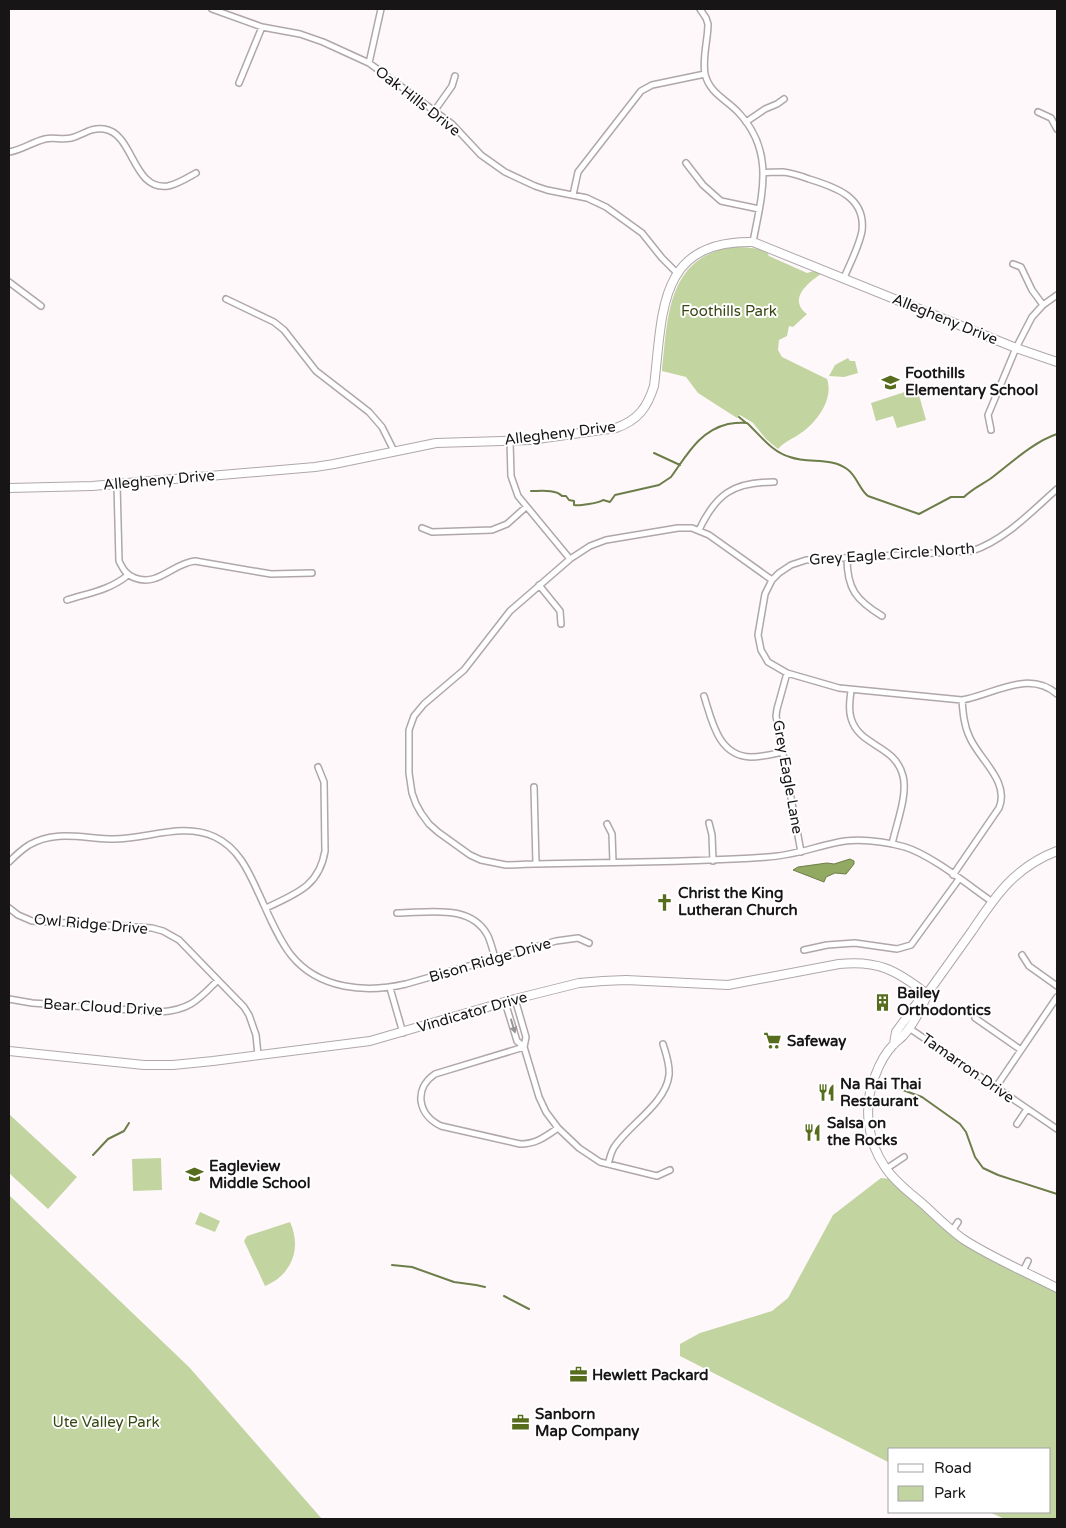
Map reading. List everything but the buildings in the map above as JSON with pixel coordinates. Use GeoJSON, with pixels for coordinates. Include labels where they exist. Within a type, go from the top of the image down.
{"type":"FeatureCollection","features":[{"type":"Feature","properties":{"kind":"main road","name":"Allegheny Drive"},"geometry":{"type":"LineString","coordinates":[[9,488],[117,484],[324,466],[436,442],[530,440],[616,428],[625,425],[646,406],[654,386],[663,312],[668,290],[678,273],[699,252],[727,243],[753,242],[1016,348],[1057,362]]}},
{"type":"Feature","properties":{"kind":"main road"},"geometry":{"type":"LineString","coordinates":[[1057,851],[1048,854],[1023,869],[991,901],[927,994],[922,1007],[903,1037],[894,1044],[879,1066],[874,1077],[868,1117],[871,1136],[879,1157],[886,1169],[906,1190],[952,1231],[975,1246],[1057,1288]]}},
{"type":"Feature","properties":{"kind":"main road","name":"Vindicator Drive"},"geometry":{"type":"LineString","coordinates":[[9,1051],[136,1064],[161,1065],[213,1061],[370,1041],[515,999],[579,983],[613,980],[728,985],[853,962],[865,962],[886,967],[927,994]]}},
{"type":"Feature","properties":{"kind":"main road"},"geometry":{"type":"LineString","coordinates":[[894,1044],[896,1032],[920,999],[927,994]]}},
{"type":"Feature","properties":{"kind":"street","name":"Oak Hills Drive"},"geometry":{"type":"LineString","coordinates":[[212,9],[262,28],[310,37],[369,63],[458,129],[481,155],[505,172],[544,189],[587,198],[602,204],[637,228],[662,258],[678,273]]}},
{"type":"Feature","properties":{"kind":"street"},"geometry":{"type":"LineString","coordinates":[[369,63],[381,9]]}},
{"type":"Feature","properties":{"kind":"street"},"geometry":{"type":"LineString","coordinates":[[700,9],[708,24],[704,65],[705,74],[716,94],[730,105],[746,122],[758,141],[763,161],[762,190],[753,242]]}},
{"type":"Feature","properties":{"kind":"street"},"geometry":{"type":"LineString","coordinates":[[239,83],[262,28]]}},
{"type":"Feature","properties":{"kind":"street"},"geometry":{"type":"LineString","coordinates":[[573,195],[578,172],[641,91],[652,85],[705,74]]}},
{"type":"Feature","properties":{"kind":"street"},"geometry":{"type":"LineString","coordinates":[[434,110],[452,86],[455,76]]}},
{"type":"Feature","properties":{"kind":"street"},"geometry":{"type":"LineString","coordinates":[[746,122],[764,109],[784,99]]}},
{"type":"Feature","properties":{"kind":"street"},"geometry":{"type":"LineString","coordinates":[[1038,112],[1051,118],[1057,129]]}},
{"type":"Feature","properties":{"kind":"street"},"geometry":{"type":"LineString","coordinates":[[9,152],[46,139],[66,139],[95,129],[103,129],[110,130],[116,134],[145,178],[151,183],[158,186],[167,186],[196,173]]}},
{"type":"Feature","properties":{"kind":"street"},"geometry":{"type":"LineString","coordinates":[[686,163],[703,185],[721,201],[759,208]]}},
{"type":"Feature","properties":{"kind":"street"},"geometry":{"type":"LineString","coordinates":[[764,173],[790,173],[832,186],[849,196],[856,204],[862,220],[862,230],[860,240],[844,278]]}},
{"type":"Feature","properties":{"kind":"street"},"geometry":{"type":"LineString","coordinates":[[1013,264],[1021,267],[1032,290],[1043,305]]}},
{"type":"Feature","properties":{"kind":"street"},"geometry":{"type":"LineString","coordinates":[[9,282],[41,306]]}},
{"type":"Feature","properties":{"kind":"street"},"geometry":{"type":"LineString","coordinates":[[991,430],[988,415],[1016,348],[1032,317],[1043,305],[1057,295]]}},
{"type":"Feature","properties":{"kind":"street"},"geometry":{"type":"LineString","coordinates":[[226,299],[274,322],[284,330],[316,371],[370,412],[382,427],[394,451]]}},
{"type":"Feature","properties":{"kind":"street"},"geometry":{"type":"LineString","coordinates":[[510,441],[510,465],[513,485],[518,496],[570,559]]}},
{"type":"Feature","properties":{"kind":"street"},"geometry":{"type":"LineString","coordinates":[[699,530],[711,507],[724,494],[752,483],[774,482]]}},
{"type":"Feature","properties":{"kind":"street"},"geometry":{"type":"LineString","coordinates":[[117,484],[118,554],[121,566],[128,575],[148,580],[156,578],[184,563],[195,561],[271,574],[312,573]]}},
{"type":"Feature","properties":{"kind":"street","name":"Grey Eagle Circle North"},"geometry":{"type":"LineString","coordinates":[[772,580],[785,568],[806,560],[972,551],[989,545],[1002,536],[1057,489]]}},
{"type":"Feature","properties":{"kind":"street"},"geometry":{"type":"LineString","coordinates":[[422,528],[432,532],[492,530],[506,524],[526,507]]}},
{"type":"Feature","properties":{"kind":"street"},"geometry":{"type":"LineString","coordinates":[[991,901],[933,861],[911,850],[875,841],[843,842],[781,856],[712,861],[506,864],[481,860],[438,832],[429,824],[416,804],[409,773],[408,737],[410,723],[419,710],[464,670],[510,611],[570,559],[590,546],[606,540],[685,527],[699,530],[709,535],[772,580],[763,602],[758,642],[768,662],[787,673],[851,691],[962,700],[975,698],[1020,683],[1039,684],[1057,694]]}},
{"type":"Feature","properties":{"kind":"street"},"geometry":{"type":"LineString","coordinates":[[847,558],[847,575],[854,592],[872,610],[882,616]]}},
{"type":"Feature","properties":{"kind":"street"},"geometry":{"type":"LineString","coordinates":[[68,600],[107,589],[128,575]]}},
{"type":"Feature","properties":{"kind":"street"},"geometry":{"type":"LineString","coordinates":[[539,585],[560,611],[561,624]]}},
{"type":"Feature","properties":{"kind":"street","name":"Grey Eagle Lane"},"geometry":{"type":"LineString","coordinates":[[787,673],[776,709],[776,716],[801,852]]}},
{"type":"Feature","properties":{"kind":"street"},"geometry":{"type":"LineString","coordinates":[[851,691],[849,709],[854,725],[869,741],[890,754],[900,768],[903,777],[903,795],[892,844]]}},
{"type":"Feature","properties":{"kind":"street"},"geometry":{"type":"LineString","coordinates":[[704,696],[716,732],[720,740],[731,751],[754,757],[783,752]]}},
{"type":"Feature","properties":{"kind":"street"},"geometry":{"type":"LineString","coordinates":[[953,875],[1002,801],[1000,786],[996,778],[967,732],[962,700]]}},
{"type":"Feature","properties":{"kind":"street"},"geometry":{"type":"LineString","coordinates":[[266,908],[293,896],[309,884],[316,877],[324,859],[324,782],[318,767]]}},
{"type":"Feature","properties":{"kind":"street"},"geometry":{"type":"LineString","coordinates":[[534,787],[536,864]]}},
{"type":"Feature","properties":{"kind":"street"},"geometry":{"type":"LineString","coordinates":[[709,823],[712,834],[712,861]]}},
{"type":"Feature","properties":{"kind":"street"},"geometry":{"type":"LineString","coordinates":[[607,824],[612,834],[613,862]]}},
{"type":"Feature","properties":{"kind":"street","name":"Bison Ridge Drive"},"geometry":{"type":"LineString","coordinates":[[9,862],[30,845],[57,835],[102,839],[127,838],[175,831],[193,831],[214,837],[226,844],[242,859],[288,951],[299,964],[315,975],[336,984],[362,989],[390,988],[556,941],[578,938],[589,943]]}},
{"type":"Feature","properties":{"kind":"street"},"geometry":{"type":"LineString","coordinates":[[804,950],[827,945],[855,943],[897,949],[911,945],[959,879]]}},
{"type":"Feature","properties":{"kind":"street","name":"Owl Ridge Drive"},"geometry":{"type":"LineString","coordinates":[[9,908],[18,915],[40,922],[152,928],[163,931],[179,940],[244,1007],[256,1035],[258,1055]]}},
{"type":"Feature","properties":{"kind":"street"},"geometry":{"type":"LineString","coordinates":[[398,913],[455,912],[471,917],[489,937],[495,958]]}},
{"type":"Feature","properties":{"kind":"street"},"geometry":{"type":"LineString","coordinates":[[1022,955],[1029,966],[1057,986]]}},
{"type":"Feature","properties":{"kind":"street","name":"Bear Cloud Drive"},"geometry":{"type":"LineString","coordinates":[[9,999],[32,1003],[160,1012],[189,1006],[218,980]]}},
{"type":"Feature","properties":{"kind":"street"},"geometry":{"type":"LineString","coordinates":[[390,988],[403,1033]]}},
{"type":"Feature","properties":{"kind":"street"},"geometry":{"type":"LineString","coordinates":[[996,1087],[1057,997]]}},
{"type":"Feature","properties":{"kind":"street"},"geometry":{"type":"LineString","coordinates":[[515,999],[526,1037],[524,1047],[542,1104],[558,1128],[586,1154],[600,1162],[657,1176],[670,1170]]}},
{"type":"Feature","properties":{"kind":"street"},"geometry":{"type":"LineString","coordinates":[[506,1002],[517,1041],[524,1047]]}},
{"type":"Feature","properties":{"kind":"street"},"geometry":{"type":"LineString","coordinates":[[975,1018],[1021,1050]]}},
{"type":"Feature","properties":{"kind":"street","name":"Tamarron Drive"},"geometry":{"type":"LineString","coordinates":[[909,1028],[1055,1128]]}},
{"type":"Feature","properties":{"kind":"street"},"geometry":{"type":"LineString","coordinates":[[608,1164],[615,1146],[666,1087],[669,1065],[664,1044]]}},
{"type":"Feature","properties":{"kind":"street"},"geometry":{"type":"LineString","coordinates":[[524,1047],[435,1074],[424,1087],[421,1099],[423,1110],[430,1120],[441,1126],[520,1144],[540,1141],[558,1128]]}},
{"type":"Feature","properties":{"kind":"street","name":"Tamarron Drive"},"geometry":{"type":"LineString","coordinates":[[1017,1124],[1027,1109]]}},
{"type":"Feature","properties":{"kind":"street"},"geometry":{"type":"LineString","coordinates":[[1055,1128],[1057,1121]]}},
{"type":"Feature","properties":{"kind":"street"},"geometry":{"type":"LineString","coordinates":[[886,1169],[904,1157]]}},
{"type":"Feature","properties":{"kind":"street"},"geometry":{"type":"LineString","coordinates":[[952,1231],[958,1222]]}},
{"type":"Feature","properties":{"kind":"street"},"geometry":{"type":"LineString","coordinates":[[1023,1271],[1028,1262]]}},
{"type":"Feature","properties":{"kind":"green space","name":"Foothills Park"},"geometry":{"type":"Polygon","coordinates":[[[730,247],[762,250],[767,252],[769,256],[807,273],[814,271],[821,274],[802,291],[799,303],[807,314],[793,327],[789,326],[787,336],[779,340],[778,350],[782,357],[827,379],[828,394],[823,409],[813,423],[778,449],[766,439],[753,423],[740,415],[737,418],[698,393],[686,377],[662,371],[669,312],[674,294],[682,278],[693,265],[709,254],[730,247]]]}},
{"type":"Feature","properties":{"kind":"green space"},"geometry":{"type":"Polygon","coordinates":[[[848,358],[850,361],[855,361],[858,373],[844,377],[829,376],[835,365],[848,358]]]}},
{"type":"Feature","properties":{"kind":"green space"},"geometry":{"type":"Polygon","coordinates":[[[917,388],[926,420],[897,428],[893,416],[876,421],[871,403],[917,388]]]}},
{"type":"Feature","properties":{"kind":"green space"},"geometry":{"type":"Polygon","coordinates":[[[9,1114],[77,1177],[48,1209],[9,1173],[9,1114]]]}},
{"type":"Feature","properties":{"kind":"green space"},"geometry":{"type":"Polygon","coordinates":[[[161,1158],[162,1190],[133,1191],[132,1159],[161,1158]]]}},
{"type":"Feature","properties":{"kind":"green space"},"geometry":{"type":"Polygon","coordinates":[[[881,1178],[895,1179],[964,1239],[1057,1288],[1057,1519],[1005,1519],[991,1513],[1051,1513],[1051,1448],[888,1448],[888,1462],[680,1356],[680,1344],[700,1333],[772,1311],[788,1298],[833,1215],[881,1178]]]}},
{"type":"Feature","properties":{"kind":"green space","name":"Ute Valley Park"},"geometry":{"type":"Polygon","coordinates":[[[9,1195],[189,1367],[322,1519],[9,1519],[9,1195]]]}},
{"type":"Feature","properties":{"kind":"green space"},"geometry":{"type":"Polygon","coordinates":[[[200,1212],[220,1221],[215,1232],[195,1224],[200,1212]]]}},
{"type":"Feature","properties":{"kind":"green space"},"geometry":{"type":"Polygon","coordinates":[[[290,1222],[295,1241],[292,1260],[282,1275],[265,1286],[244,1241],[247,1236],[290,1222]]]}},
{"type":"Feature","properties":{"kind":"shaded area"},"geometry":{"type":"Polygon","coordinates":[[[850,859],[854,861],[854,864],[846,874],[835,873],[826,877],[824,882],[793,870],[798,867],[827,863],[834,864],[850,859]]]}},
{"type":"Feature","properties":{"kind":"waterway"},"geometry":{"type":"LineString","coordinates":[[739,417],[745,422]]}},
{"type":"Feature","properties":{"kind":"waterway"},"geometry":{"type":"LineString","coordinates":[[531,491],[556,492],[574,501],[574,505],[589,504],[603,500],[610,502],[615,495],[659,485],[671,477],[688,452],[709,432],[728,424],[747,423],[772,447],[784,455],[797,459],[840,465],[850,472],[868,496],[919,514],[951,497],[964,497],[1039,442],[1057,434]]}},
{"type":"Feature","properties":{"kind":"waterway"},"geometry":{"type":"LineString","coordinates":[[654,453],[680,465]]}},
{"type":"Feature","properties":{"kind":"waterway"},"geometry":{"type":"LineString","coordinates":[[900,1089],[922,1097],[960,1124],[966,1132],[975,1157],[983,1168],[998,1175],[1057,1194]]}},
{"type":"Feature","properties":{"kind":"waterway"},"geometry":{"type":"LineString","coordinates":[[93,1155],[108,1139],[124,1131],[129,1123]]}},
{"type":"Feature","properties":{"kind":"waterway"},"geometry":{"type":"LineString","coordinates":[[392,1265],[412,1267],[454,1282],[485,1287]]}},
{"type":"Feature","properties":{"kind":"waterway"},"geometry":{"type":"LineString","coordinates":[[504,1296],[529,1309]]}},
{"type":"Feature","properties":{"kind":"place","name":"Foothills Elementary School"},"geometry":{"type":"Point","coordinates":[891,382]}},
{"type":"Feature","properties":{"kind":"place","name":"Christ the King Lutheran Church"},"geometry":{"type":"Point","coordinates":[664,902]}},
{"type":"Feature","properties":{"kind":"place","name":"Bailey Orthodontics"},"geometry":{"type":"Point","coordinates":[883,1002]}},
{"type":"Feature","properties":{"kind":"place","name":"Safeway"},"geometry":{"type":"Point","coordinates":[773,1041]}},
{"type":"Feature","properties":{"kind":"place","name":"Na Rai Thai Restaurant"},"geometry":{"type":"Point","coordinates":[826,1093]}},
{"type":"Feature","properties":{"kind":"place","name":"Salsa on the Rocks"},"geometry":{"type":"Point","coordinates":[813,1132]}},
{"type":"Feature","properties":{"kind":"place","name":"Eagleview Middle School"},"geometry":{"type":"Point","coordinates":[195,1175]}},
{"type":"Feature","properties":{"kind":"place","name":"Hewlett Packard"},"geometry":{"type":"Point","coordinates":[578,1375]}},
{"type":"Feature","properties":{"kind":"place","name":"Sanborn Map Company"},"geometry":{"type":"Point","coordinates":[521,1423]}}]}
